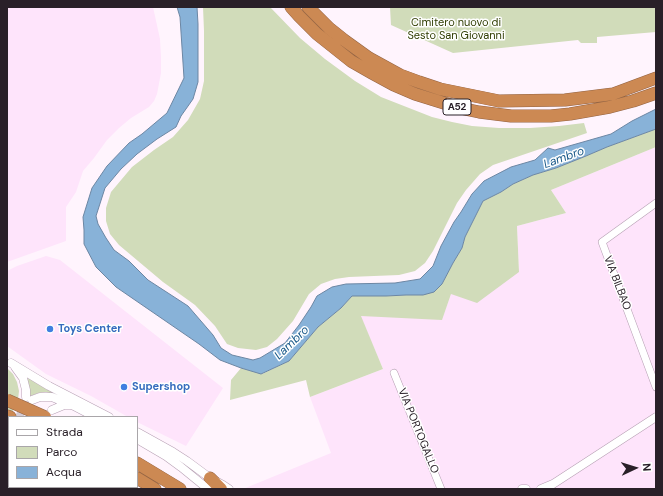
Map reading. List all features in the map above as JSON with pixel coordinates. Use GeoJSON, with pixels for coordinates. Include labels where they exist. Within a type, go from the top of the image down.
{"type":"FeatureCollection","features":[{"type":"Feature","properties":{"kind":"highway","name":"A52"},"geometry":{"type":"LineString","coordinates":[[291,7],[318,34],[351,61],[394,85],[415,94],[460,108],[511,116],[551,116],[610,107],[656,93]]}},
{"type":"Feature","properties":{"kind":"highway","name":"A52"},"geometry":{"type":"LineString","coordinates":[[308,7],[329,28],[369,58],[400,75],[440,89],[499,101],[565,100],[613,94],[656,78]]}},
{"type":"Feature","properties":{"kind":"highway"},"geometry":{"type":"LineString","coordinates":[[314,7],[331,24],[400,75]]}},
{"type":"Feature","properties":{"kind":"highway"},"geometry":{"type":"LineString","coordinates":[[7,400],[48,413]]}},
{"type":"Feature","properties":{"kind":"highway"},"geometry":{"type":"LineString","coordinates":[[138,464],[180,489]]}},
{"type":"Feature","properties":{"kind":"highway"},"geometry":{"type":"LineString","coordinates":[[138,479],[155,489]]}},
{"type":"Feature","properties":{"kind":"highway"},"geometry":{"type":"LineString","coordinates":[[209,483],[221,489]]}},
{"type":"Feature","properties":{"kind":"street","name":"VIA BILBAO"},"geometry":{"type":"LineString","coordinates":[[656,203],[602,242],[656,387]]}},
{"type":"Feature","properties":{"kind":"street"},"geometry":{"type":"LineString","coordinates":[[9,362],[20,372],[29,399],[52,397],[93,416]]}},
{"type":"Feature","properties":{"kind":"street"},"geometry":{"type":"LineString","coordinates":[[9,362],[49,386],[107,416]]}},
{"type":"Feature","properties":{"kind":"street","name":"VIA PORTOGALLO"},"geometry":{"type":"LineString","coordinates":[[394,373],[441,489]]}},
{"type":"Feature","properties":{"kind":"street"},"geometry":{"type":"LineString","coordinates":[[48,413],[64,405],[74,406]]}},
{"type":"Feature","properties":{"kind":"street"},"geometry":{"type":"LineString","coordinates":[[541,489],[553,484],[656,417]]}},
{"type":"Feature","properties":{"kind":"street"},"geometry":{"type":"LineString","coordinates":[[7,437],[8,423]]}},
{"type":"Feature","properties":{"kind":"street"},"geometry":{"type":"LineString","coordinates":[[138,433],[178,455],[209,483]]}},
{"type":"Feature","properties":{"kind":"street"},"geometry":{"type":"LineString","coordinates":[[138,441],[209,483],[224,485],[229,489]]}},
{"type":"Feature","properties":{"kind":"shaded area"},"geometry":{"type":"Polygon","coordinates":[[[7,7],[153,7],[160,39],[161,73],[157,94],[154,101],[149,107],[131,118],[119,128],[107,140],[83,171],[76,192],[66,207],[66,241],[7,262],[7,7]]]}},
{"type":"Feature","properties":{"kind":"shaded area"},"geometry":{"type":"Polygon","coordinates":[[[656,147],[656,489],[243,489],[331,453],[310,397],[383,369],[360,315],[442,319],[451,294],[519,272],[517,226],[566,213],[551,190],[656,147]]]}},
{"type":"Feature","properties":{"kind":"shaded area"},"geometry":{"type":"Polygon","coordinates":[[[46,256],[60,260],[223,388],[186,446],[138,422],[138,416],[126,416],[91,396],[46,374],[7,346],[7,271],[46,256]]]}},
{"type":"Feature","properties":{"kind":"green space"},"geometry":{"type":"Polygon","coordinates":[[[203,7],[270,7],[300,38],[355,81],[381,97],[432,117],[472,126],[499,128],[530,128],[584,123],[587,133],[493,165],[480,174],[457,203],[433,251],[425,263],[415,271],[399,275],[349,277],[335,279],[321,284],[309,294],[293,321],[277,339],[267,347],[256,350],[238,348],[227,344],[215,326],[195,305],[163,282],[119,245],[110,234],[106,221],[106,208],[111,192],[132,167],[173,137],[188,120],[200,99],[204,81],[203,7]]]}},
{"type":"Feature","properties":{"kind":"green space","name":"Cimitero nuovo di Sesto San Giovanni"},"geometry":{"type":"Polygon","coordinates":[[[390,7],[656,7],[656,32],[597,37],[597,43],[581,43],[578,40],[453,53],[391,25],[390,7]]]}},
{"type":"Feature","properties":{"kind":"green space"},"geometry":{"type":"Polygon","coordinates":[[[656,129],[656,147],[551,190],[566,213],[517,226],[519,272],[477,303],[451,294],[442,320],[361,316],[383,369],[310,397],[306,380],[230,400],[231,380],[241,368],[262,374],[289,361],[318,327],[341,308],[352,296],[423,295],[442,284],[462,248],[465,237],[483,201],[513,184],[533,175],[556,168],[656,129]]]}},
{"type":"Feature","properties":{"kind":"green space"},"geometry":{"type":"Polygon","coordinates":[[[7,368],[13,374],[19,391],[15,408],[7,418],[7,368]]]}},
{"type":"Feature","properties":{"kind":"green space"},"geometry":{"type":"Polygon","coordinates":[[[24,374],[57,395],[46,392],[38,393],[29,397],[24,374]]]}},
{"type":"Feature","properties":{"kind":"green space"},"geometry":{"type":"Polygon","coordinates":[[[22,488],[108,489],[22,489],[22,488]]]}},
{"type":"Feature","properties":{"kind":"water","name":"Lambro"},"geometry":{"type":"Polygon","coordinates":[[[177,7],[197,7],[198,82],[193,99],[181,116],[176,127],[137,154],[121,169],[105,188],[96,216],[98,224],[114,250],[129,261],[148,280],[188,306],[213,335],[221,348],[232,355],[253,360],[260,358],[285,343],[299,325],[317,296],[332,287],[346,284],[395,283],[420,279],[433,266],[441,246],[454,222],[472,194],[484,181],[511,167],[535,160],[548,148],[555,150],[611,134],[656,109],[656,129],[556,168],[533,175],[513,184],[483,201],[465,237],[462,248],[442,284],[434,292],[423,295],[352,296],[341,308],[318,327],[289,361],[261,374],[220,360],[116,287],[96,267],[84,244],[83,217],[92,188],[107,166],[129,143],[167,113],[184,78],[180,17],[177,7]]]}},
{"type":"Feature","properties":{"kind":"tunnel"},"geometry":{"type":"LineString","coordinates":[[20,416],[25,403]]}},
{"type":"Feature","properties":{"kind":"place","name":"Toys Center"},"geometry":{"type":"Point","coordinates":[50,329]}},
{"type":"Feature","properties":{"kind":"place","name":"Supershop"},"geometry":{"type":"Point","coordinates":[124,387]}}]}
